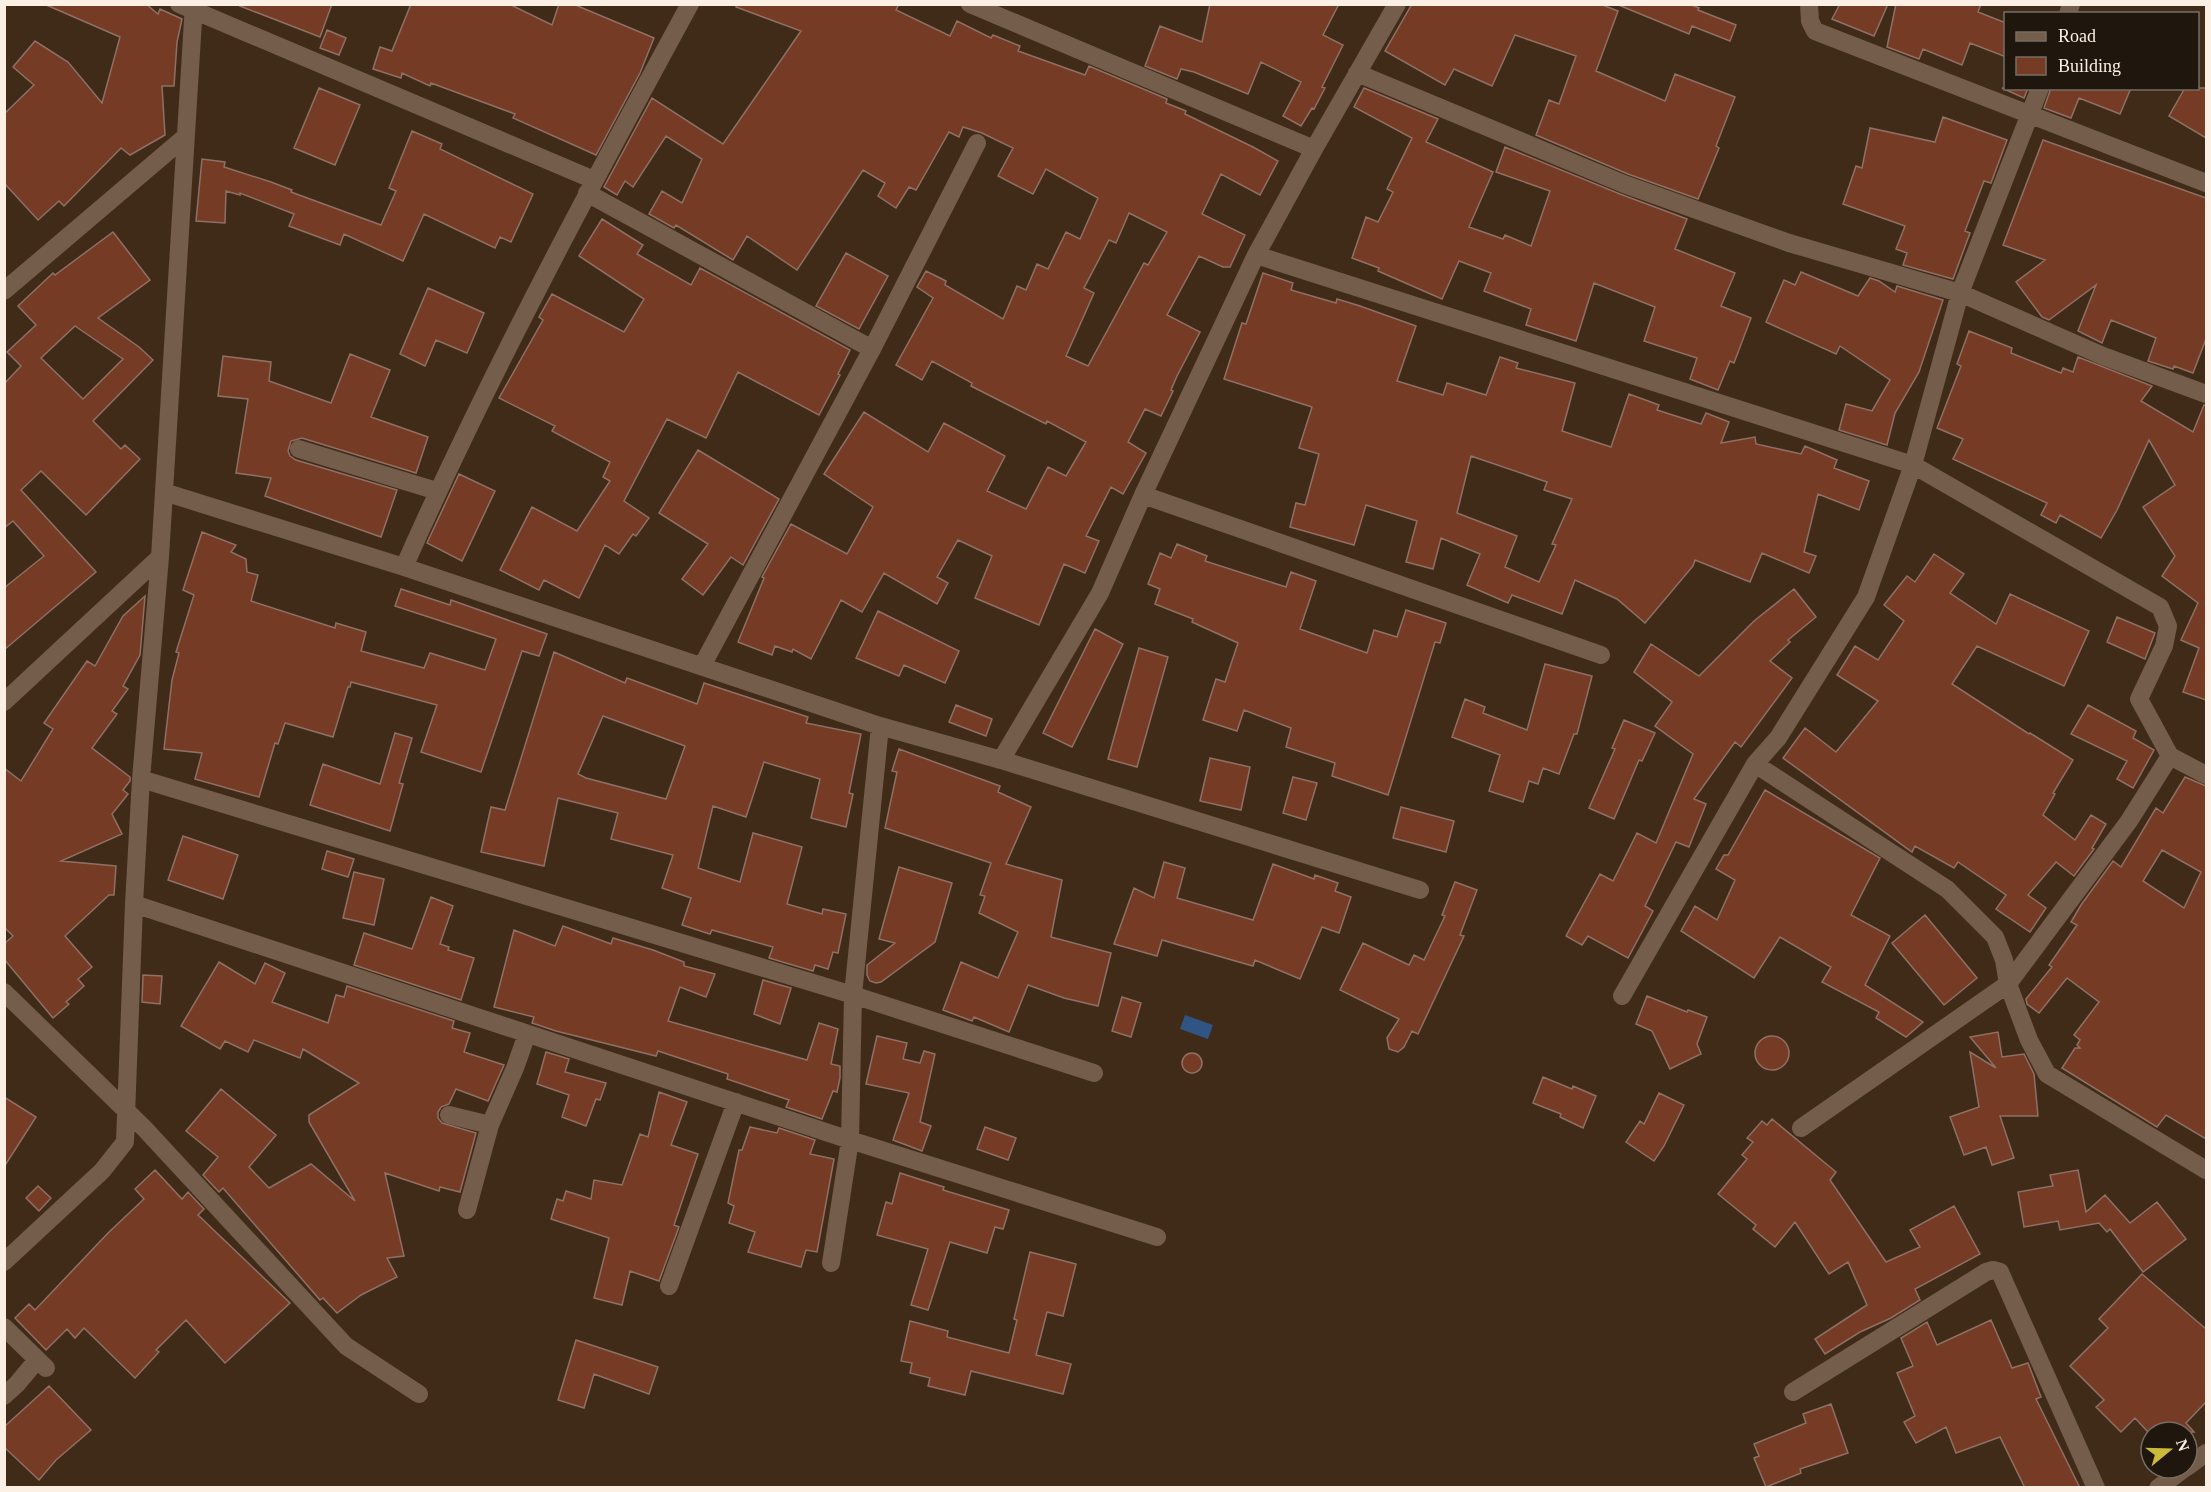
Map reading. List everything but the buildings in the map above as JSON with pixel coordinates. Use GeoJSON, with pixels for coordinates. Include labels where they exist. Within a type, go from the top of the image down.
{"type":"FeatureCollection","features":[{"type":"Feature","properties":{"kind":"street"},"geometry":{"type":"LineString","coordinates":[[404,567],[438,491],[590,186],[690,4]]}},
{"type":"Feature","properties":{"kind":"street"},"geometry":{"type":"LineString","coordinates":[[970,4],[1314,149]]}},
{"type":"Feature","properties":{"kind":"street"},"geometry":{"type":"LineString","coordinates":[[1001,760],[1100,593],[1143,495],[1256,255],[1397,4]]}},
{"type":"Feature","properties":{"kind":"street"},"geometry":{"type":"LineString","coordinates":[[1809,4],[1810,21],[1815,31],[2031,113],[2206,183]]}},
{"type":"Feature","properties":{"kind":"street"},"geometry":{"type":"LineString","coordinates":[[4,1262],[102,1171],[126,1142],[134,904],[141,779],[164,492],[185,137],[189,7],[590,186],[872,349]]}},
{"type":"Feature","properties":{"kind":"street"},"geometry":{"type":"LineString","coordinates":[[1357,73],[1624,184],[1789,243],[1960,293],[2103,356],[2206,394]]}},
{"type":"Feature","properties":{"kind":"street"},"geometry":{"type":"LineString","coordinates":[[1622,996],[1755,764],[1778,738],[1866,597],[1913,465],[1960,293],[2039,90]]}},
{"type":"Feature","properties":{"kind":"street"},"geometry":{"type":"LineString","coordinates":[[4,291],[185,137]]}},
{"type":"Feature","properties":{"kind":"street"},"geometry":{"type":"LineString","coordinates":[[702,666],[872,349],[977,143]]}},
{"type":"Feature","properties":{"kind":"street"},"geometry":{"type":"LineString","coordinates":[[1256,255],[1913,465],[2160,607],[2168,626],[2164,646],[2139,699],[2170,756],[2206,775]]}},
{"type":"Feature","properties":{"kind":"street"},"geometry":{"type":"LineString","coordinates":[[299,449],[438,491]]}},
{"type":"Feature","properties":{"kind":"street"},"geometry":{"type":"LineString","coordinates":[[164,492],[404,567],[880,726],[1001,760],[1420,890]]}},
{"type":"Feature","properties":{"kind":"street"},"geometry":{"type":"LineString","coordinates":[[1143,495],[1601,655]]}},
{"type":"Feature","properties":{"kind":"street"},"geometry":{"type":"LineString","coordinates":[[4,702],[160,557]]}},
{"type":"Feature","properties":{"kind":"street"},"geometry":{"type":"LineString","coordinates":[[831,1263],[850,1140],[853,995],[880,726]]}},
{"type":"Feature","properties":{"kind":"street"},"geometry":{"type":"LineString","coordinates":[[1801,1128],[2008,984],[2129,822],[2170,756]]}},
{"type":"Feature","properties":{"kind":"street"},"geometry":{"type":"LineString","coordinates":[[1755,764],[1947,889],[1995,937],[2004,960],[2008,984],[2029,1040],[2047,1074],[2206,1170]]}},
{"type":"Feature","properties":{"kind":"street"},"geometry":{"type":"LineString","coordinates":[[141,779],[853,995],[1094,1073]]}},
{"type":"Feature","properties":{"kind":"street"},"geometry":{"type":"LineString","coordinates":[[134,904],[850,1140],[1157,1237]]}},
{"type":"Feature","properties":{"kind":"street"},"geometry":{"type":"LineString","coordinates":[[4,992],[126,1111],[346,1346],[418,1394]]}},
{"type":"Feature","properties":{"kind":"street"},"geometry":{"type":"LineString","coordinates":[[467,1210],[490,1125],[515,1068],[526,1034]]}},
{"type":"Feature","properties":{"kind":"street"},"geometry":{"type":"LineString","coordinates":[[669,1286],[736,1102]]}},
{"type":"Feature","properties":{"kind":"street"},"geometry":{"type":"LineString","coordinates":[[449,1115],[490,1125]]}},
{"type":"Feature","properties":{"kind":"street"},"geometry":{"type":"LineString","coordinates":[[1793,1392],[1986,1272],[1994,1270],[2000,1272],[2096,1488]]}},
{"type":"Feature","properties":{"kind":"street"},"geometry":{"type":"LineString","coordinates":[[4,1327],[42,1364],[4,1396]]}},
{"type":"Feature","properties":{"kind":"water"},"geometry":{"type":"Polygon","coordinates":[[[1185,1015],[1213,1025],[1208,1039],[1180,1029],[1185,1015]]]}}]}
